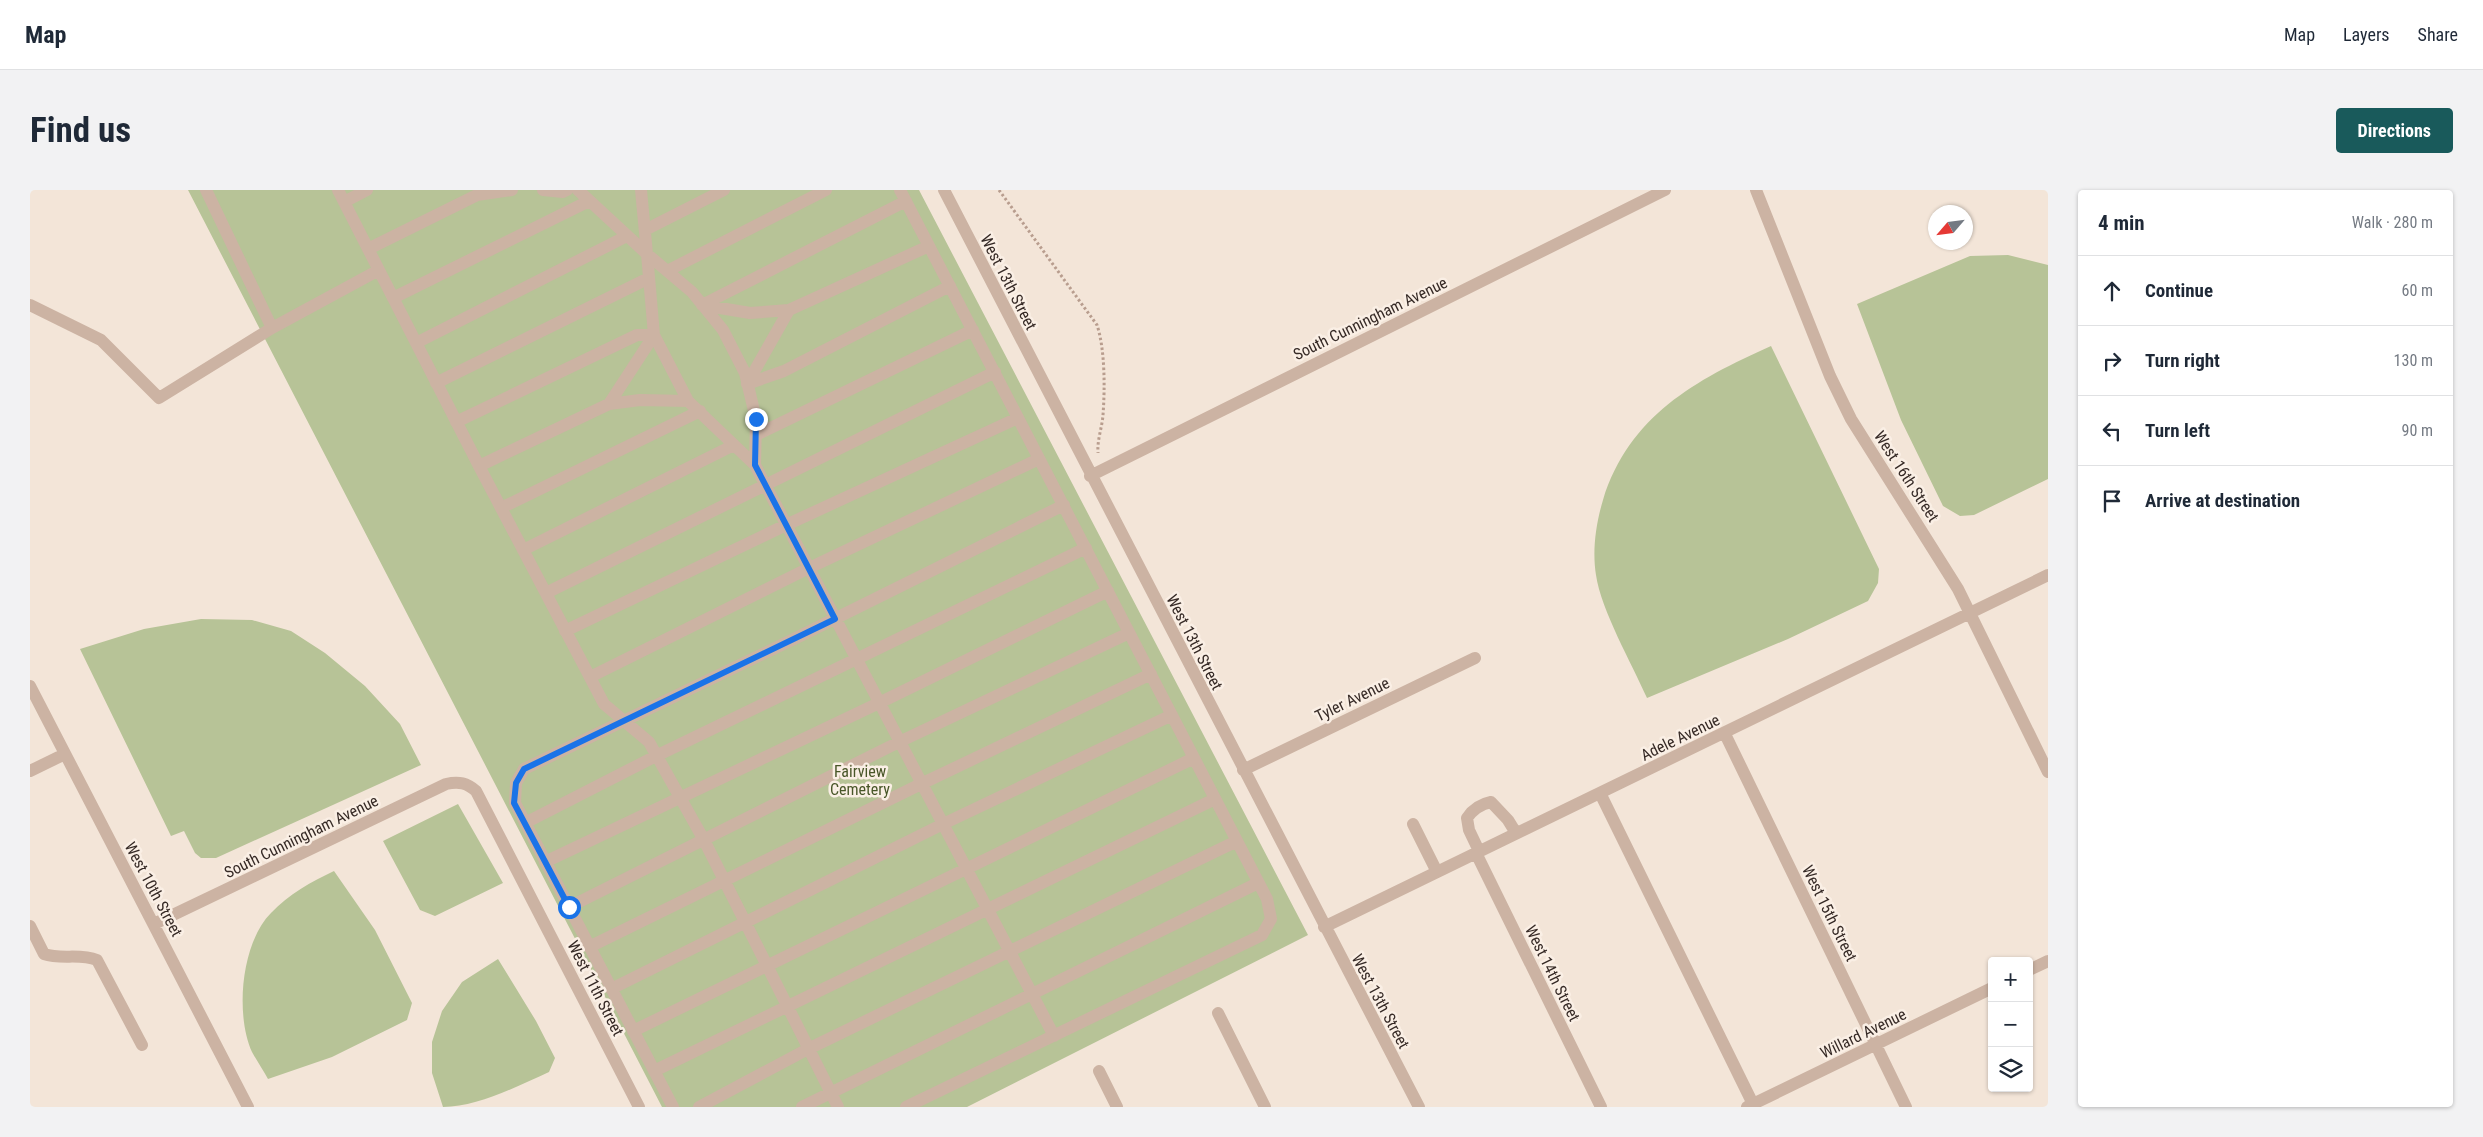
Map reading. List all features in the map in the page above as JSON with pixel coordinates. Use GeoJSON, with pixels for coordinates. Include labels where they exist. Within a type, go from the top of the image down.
{"type":"FeatureCollection","features":[{"type":"Feature","properties":{"kind":"street"},"geometry":{"type":"LineString","coordinates":[[206,190],[272,328]]}},
{"type":"Feature","properties":{"kind":"street"},"geometry":{"type":"LineString","coordinates":[[367,190],[341,196],[456,422],[604,704],[649,742],[704,840],[838,1107]]}},
{"type":"Feature","properties":{"kind":"street"},"geometry":{"type":"LineString","coordinates":[[368,249],[479,193],[512,190]]}},
{"type":"Feature","properties":{"kind":"street"},"geometry":{"type":"LineString","coordinates":[[542,190],[567,190]]}},
{"type":"Feature","properties":{"kind":"street"},"geometry":{"type":"LineString","coordinates":[[578,190],[647,254],[692,292],[723,330],[745,373],[756,419],[755,465]]}},
{"type":"Feature","properties":{"kind":"street"},"geometry":{"type":"LineString","coordinates":[[641,190],[654,335],[688,401],[755,465],[1054,1036]]}},
{"type":"Feature","properties":{"kind":"street"},"geometry":{"type":"LineString","coordinates":[[645,230],[724,190]]}},
{"type":"Feature","properties":{"kind":"street"},"geometry":{"type":"LineString","coordinates":[[667,271],[826,190]]}},
{"type":"Feature","properties":{"kind":"street","name":"West 13th Street"},"geometry":{"type":"LineString","coordinates":[[944,190],[1094,474],[1243,770],[1419,1107]]}},
{"type":"Feature","properties":{"kind":"street","name":"South Cunningham Avenue"},"geometry":{"type":"LineString","coordinates":[[1094,474],[1665,190]]}},
{"type":"Feature","properties":{"kind":"street","name":"West 16th Street"},"geometry":{"type":"LineString","coordinates":[[1756,190],[1830,376],[1851,420],[1947,569],[2048,772]]}},
{"type":"Feature","properties":{"kind":"street"},"geometry":{"type":"LineString","coordinates":[[702,305],[903,195],[1267,899],[1271,919],[1262,935],[906,1107]]}},
{"type":"Feature","properties":{"kind":"street"},"geometry":{"type":"LineString","coordinates":[[393,298],[589,201]]}},
{"type":"Feature","properties":{"kind":"street"},"geometry":{"type":"LineString","coordinates":[[416,343],[627,236]]}},
{"type":"Feature","properties":{"kind":"street"},"geometry":{"type":"LineString","coordinates":[[702,305],[750,314],[789,310],[930,246]]}},
{"type":"Feature","properties":{"kind":"street"},"geometry":{"type":"LineString","coordinates":[[30,305],[101,340],[160,398],[272,328],[379,270]]}},
{"type":"Feature","properties":{"kind":"street"},"geometry":{"type":"LineString","coordinates":[[436,383],[649,278]]}},
{"type":"Feature","properties":{"kind":"street"},"geometry":{"type":"LineString","coordinates":[[747,384],[784,371],[950,286]]}},
{"type":"Feature","properties":{"kind":"street"},"geometry":{"type":"LineString","coordinates":[[747,384],[789,310]]}},
{"type":"Feature","properties":{"kind":"street"},"geometry":{"type":"LineString","coordinates":[[756,434],[973,330]]}},
{"type":"Feature","properties":{"kind":"street"},"geometry":{"type":"LineString","coordinates":[[456,422],[637,335],[654,335]]}},
{"type":"Feature","properties":{"kind":"street"},"geometry":{"type":"LineString","coordinates":[[609,404],[654,335]]}},
{"type":"Feature","properties":{"kind":"street"},"geometry":{"type":"LineString","coordinates":[[546,593],[995,372]]}},
{"type":"Feature","properties":{"kind":"street"},"geometry":{"type":"LineString","coordinates":[[479,466],[609,404],[640,400],[688,401]]}},
{"type":"Feature","properties":{"kind":"street"},"geometry":{"type":"LineString","coordinates":[[501,508],[700,411]]}},
{"type":"Feature","properties":{"kind":"street"},"geometry":{"type":"LineString","coordinates":[[565,631],[786,525],[1018,418]]}},
{"type":"Feature","properties":{"kind":"street"},"geometry":{"type":"LineString","coordinates":[[523,550],[734,445]]}},
{"type":"Feature","properties":{"kind":"street"},"geometry":{"type":"LineString","coordinates":[[590,677],[809,568],[1039,459]]}},
{"type":"Feature","properties":{"kind":"street"},"geometry":{"type":"LineString","coordinates":[[673,1107],[514,803],[516,783],[524,769],[835,619],[1064,505]]}},
{"type":"Feature","properties":{"kind":"street"},"geometry":{"type":"LineString","coordinates":[[525,823],[656,756],[1086,548]]}},
{"type":"Feature","properties":{"kind":"street","name":"Adele Avenue"},"geometry":{"type":"LineString","coordinates":[[1324,927],[1725,734],[2048,575]]}},
{"type":"Feature","properties":{"kind":"street"},"geometry":{"type":"LineString","coordinates":[[545,862],[879,703],[1108,591]]}},
{"type":"Feature","properties":{"kind":"street"},"geometry":{"type":"LineString","coordinates":[[569,907],[900,742],[1129,633]]}},
{"type":"Feature","properties":{"kind":"street","name":"Tyler Avenue"},"geometry":{"type":"LineString","coordinates":[[1243,770],[1475,658]]}},
{"type":"Feature","properties":{"kind":"street"},"geometry":{"type":"LineString","coordinates":[[589,947],[1151,674]]}},
{"type":"Feature","properties":{"kind":"street","name":"West 10th Street"},"geometry":{"type":"LineString","coordinates":[[30,686],[248,1107]]}},
{"type":"Feature","properties":{"kind":"street"},"geometry":{"type":"LineString","coordinates":[[611,989],[943,824],[1172,714]]}},
{"type":"Feature","properties":{"kind":"street","name":"West 15th Street"},"geometry":{"type":"LineString","coordinates":[[1725,734],[1906,1107]]}},
{"type":"Feature","properties":{"kind":"street"},"geometry":{"type":"LineString","coordinates":[[30,771],[65,754]]}},
{"type":"Feature","properties":{"kind":"street"},"geometry":{"type":"LineString","coordinates":[[633,1031],[1194,758]]}},
{"type":"Feature","properties":{"kind":"street","name":"South Cunningham Avenue"},"geometry":{"type":"LineString","coordinates":[[154,924],[446,784],[463,783]]}},
{"type":"Feature","properties":{"kind":"street","name":"West 11th Street"},"geometry":{"type":"LineString","coordinates":[[463,783],[476,791],[639,1107]]}},
{"type":"Feature","properties":{"kind":"street"},"geometry":{"type":"LineString","coordinates":[[1600,794],[1750,1106]]}},
{"type":"Feature","properties":{"kind":"street"},"geometry":{"type":"LineString","coordinates":[[654,1071],[1215,799]]}},
{"type":"Feature","properties":{"kind":"street","name":"West 14th Street"},"geometry":{"type":"LineString","coordinates":[[1516,833],[1491,802],[1472,811],[1467,818],[1469,830],[1478,852],[1601,1107]]}},
{"type":"Feature","properties":{"kind":"street"},"geometry":{"type":"LineString","coordinates":[[1413,824],[1438,872]]}},
{"type":"Feature","properties":{"kind":"street"},"geometry":{"type":"LineString","coordinates":[[699,1107],[808,1049],[1237,841]]}},
{"type":"Feature","properties":{"kind":"street"},"geometry":{"type":"LineString","coordinates":[[802,1107],[1258,883]]}},
{"type":"Feature","properties":{"kind":"street"},"geometry":{"type":"LineString","coordinates":[[30,926],[35,948],[44,954],[51,956],[82,956],[97,960],[142,1045]]}},
{"type":"Feature","properties":{"kind":"street"},"geometry":{"type":"LineString","coordinates":[[2033,968],[2048,961]]}},
{"type":"Feature","properties":{"kind":"street","name":"Willard Avenue"},"geometry":{"type":"LineString","coordinates":[[1750,1106],[1988,990]]}},
{"type":"Feature","properties":{"kind":"street"},"geometry":{"type":"LineString","coordinates":[[1218,1012],[1265,1107]]}},
{"type":"Feature","properties":{"kind":"street"},"geometry":{"type":"LineString","coordinates":[[1099,1071],[1117,1107]]}},
{"type":"Feature","properties":{"kind":"path"},"geometry":{"type":"LineString","coordinates":[[999,190],[1097,324],[1103,353],[1103,413],[1097,443],[1094,474]]}},
{"type":"Feature","properties":{"kind":"green space","name":"Fairview Cemetery"},"geometry":{"type":"Polygon","coordinates":[[[188,190],[919,190],[1308,935],[967,1107],[662,1107],[188,190]]]}},
{"type":"Feature","properties":{"kind":"green space"},"geometry":{"type":"Polygon","coordinates":[[[2008,255],[2048,265],[2048,479],[1974,515],[1960,516],[1943,506],[1901,420],[1857,304],[1970,256],[2008,255]]]}},
{"type":"Feature","properties":{"kind":"green space"},"geometry":{"type":"Polygon","coordinates":[[[1771,346],[1879,569],[1878,583],[1868,601],[1788,639],[1647,698],[1610,620],[1599,589],[1595,566],[1595,547],[1598,518],[1603,500],[1615,471],[1630,445],[1648,423],[1668,404],[1716,373],[1771,346]]]}},
{"type":"Feature","properties":{"kind":"green space"},"geometry":{"type":"Polygon","coordinates":[[[201,619],[252,620],[291,631],[325,653],[365,686],[400,724],[421,765],[216,858],[201,858],[195,853],[184,831],[171,836],[80,649],[144,629],[201,619]]]}},
{"type":"Feature","properties":{"kind":"green space"},"geometry":{"type":"Polygon","coordinates":[[[458,804],[503,883],[435,916],[420,910],[383,841],[458,804]]]}},
{"type":"Feature","properties":{"kind":"green space"},"geometry":{"type":"Polygon","coordinates":[[[334,871],[375,930],[412,1003],[407,1020],[332,1057],[268,1079],[252,1052],[247,1037],[243,1000],[247,960],[261,926],[271,913],[301,889],[334,871]]]}},
{"type":"Feature","properties":{"kind":"green space"},"geometry":{"type":"Polygon","coordinates":[[[498,959],[536,1021],[555,1058],[549,1072],[511,1089],[470,1104],[443,1107],[432,1073],[432,1042],[442,1011],[462,982],[498,959]]]}},
{"type":"Feature","properties":{"kind":"route"},"geometry":{"type":"LineString","coordinates":[[569,907],[514,803],[516,783],[524,769],[835,619],[755,465],[756,419]]}}]}
